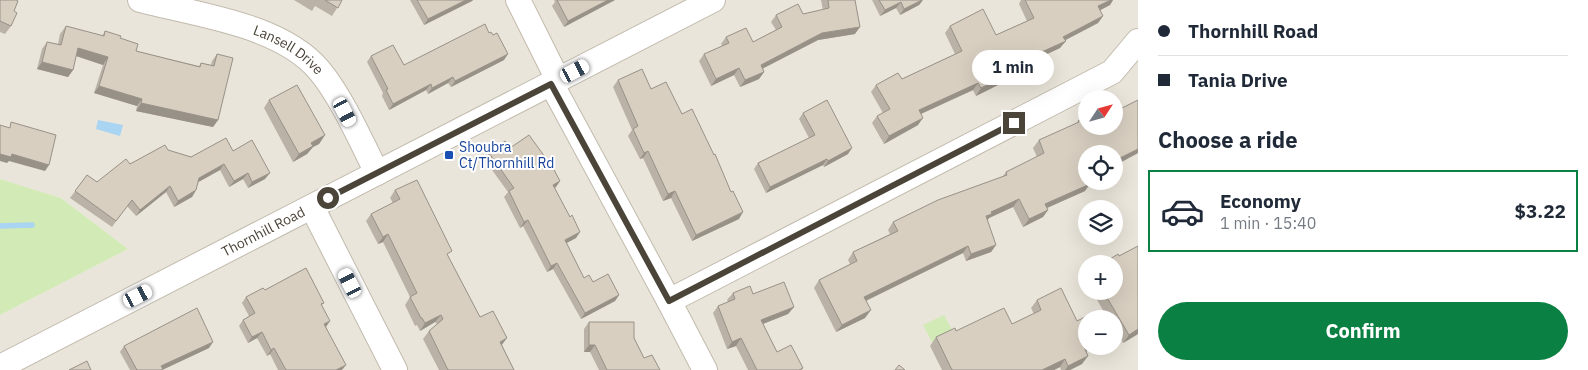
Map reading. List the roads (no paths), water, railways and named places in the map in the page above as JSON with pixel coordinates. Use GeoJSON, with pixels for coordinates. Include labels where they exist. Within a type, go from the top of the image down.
{"type":"FeatureCollection","features":[{"type":"Feature","properties":{"kind":"street","name":"Lansell Drive"},"geometry":{"type":"LineString","coordinates":[[140,0],[232,22],[274,37],[301,52],[319,70],[336,94],[377,173]]}},
{"type":"Feature","properties":{"kind":"street"},"geometry":{"type":"LineString","coordinates":[[518,0],[554,82],[705,370]]}},
{"type":"Feature","properties":{"kind":"street","name":"Thornhill Road"},"geometry":{"type":"LineString","coordinates":[[0,367],[713,0]]}},
{"type":"Feature","properties":{"kind":"street"},"geometry":{"type":"LineString","coordinates":[[669,301],[1112,72],[1138,41]]}},
{"type":"Feature","properties":{"kind":"street"},"geometry":{"type":"LineString","coordinates":[[312,207],[395,370]]}},
{"type":"Feature","properties":{"kind":"water"},"geometry":{"type":"Polygon","coordinates":[[[98,120],[123,125],[120,136],[96,129],[98,120]]]}},
{"type":"Feature","properties":{"kind":"waterway"},"geometry":{"type":"LineString","coordinates":[[0,226],[32,225]]}},
{"type":"Feature","properties":{"kind":"place","name":"Shoubra Ct/Thornhill Rd"},"geometry":{"type":"Point","coordinates":[449,155]}}]}
